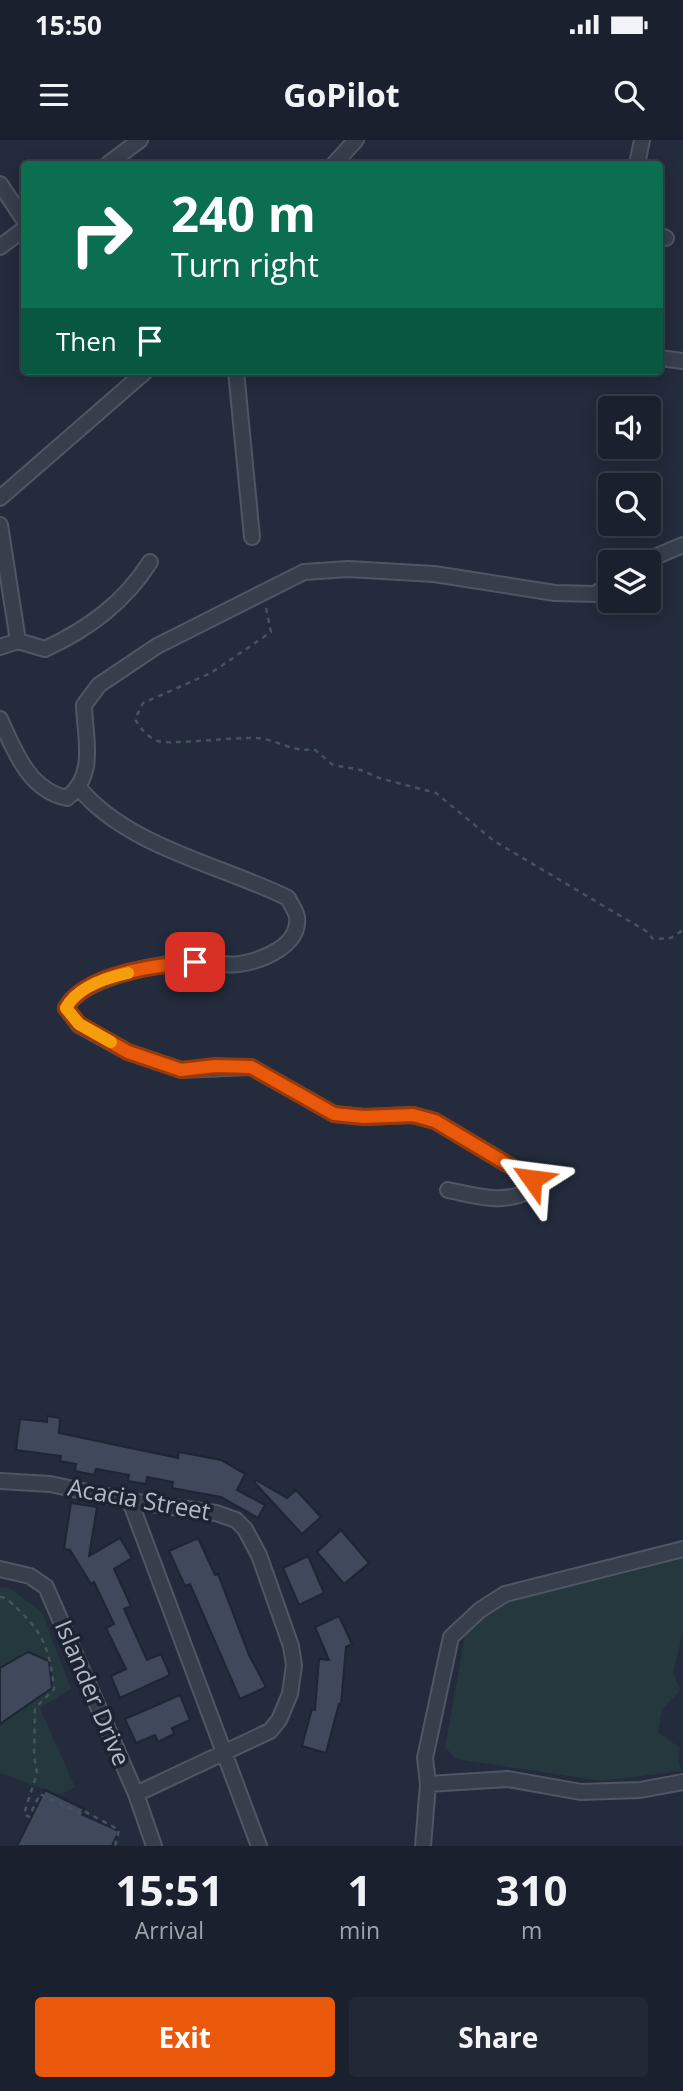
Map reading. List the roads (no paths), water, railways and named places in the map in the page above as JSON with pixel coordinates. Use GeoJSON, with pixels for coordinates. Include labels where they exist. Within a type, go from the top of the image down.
{"type":"FeatureCollection","features":[{"type":"Feature","properties":{"kind":"street"},"geometry":{"type":"LineString","coordinates":[[112,161],[140,140]]}},
{"type":"Feature","properties":{"kind":"street"},"geometry":{"type":"LineString","coordinates":[[337,161],[356,140]]}},
{"type":"Feature","properties":{"kind":"street"},"geometry":{"type":"LineString","coordinates":[[638,161],[642,140]]}},
{"type":"Feature","properties":{"kind":"street"},"geometry":{"type":"LineString","coordinates":[[0,184],[21,216]]}},
{"type":"Feature","properties":{"kind":"street"},"geometry":{"type":"LineString","coordinates":[[0,247],[21,231]]}},
{"type":"Feature","properties":{"kind":"street"},"geometry":{"type":"LineString","coordinates":[[663,358],[683,361]]}},
{"type":"Feature","properties":{"kind":"street"},"geometry":{"type":"LineString","coordinates":[[0,498],[141,375]]}},
{"type":"Feature","properties":{"kind":"street"},"geometry":{"type":"LineString","coordinates":[[236,375],[252,537]]}},
{"type":"Feature","properties":{"kind":"street"},"geometry":{"type":"LineString","coordinates":[[0,526],[18,641]]}},
{"type":"Feature","properties":{"kind":"street"},"geometry":{"type":"LineString","coordinates":[[661,554],[683,545]]}},
{"type":"Feature","properties":{"kind":"street"},"geometry":{"type":"LineString","coordinates":[[0,647],[18,641],[45,649],[74,636],[114,607],[150,562]]}},
{"type":"Feature","properties":{"kind":"street"},"geometry":{"type":"LineString","coordinates":[[0,719],[27,771],[49,794],[67,798],[79,788],[88,771],[83,705],[99,685],[157,646],[304,572],[348,569],[433,574],[555,593],[598,592]]}},
{"type":"Feature","properties":{"kind":"street"},"geometry":{"type":"LineString","coordinates":[[79,788],[98,811],[178,853],[288,898],[297,917],[293,935],[281,950],[239,964],[195,962],[162,965],[110,977],[73,995],[66,1008],[79,1024],[128,1052],[181,1070],[215,1066],[251,1067],[334,1114],[364,1117],[413,1115],[435,1121],[532,1179],[531,1190],[516,1199],[492,1199],[449,1190]]}},
{"type":"Feature","properties":{"kind":"street","name":"Acacia Street"},"geometry":{"type":"LineString","coordinates":[[0,1481],[50,1484],[130,1501],[216,1513],[236,1520],[245,1529],[259,1555],[291,1646],[292,1679],[285,1707],[270,1731],[136,1794]]}},
{"type":"Feature","properties":{"kind":"street"},"geometry":{"type":"LineString","coordinates":[[130,1501],[260,1846]]}},
{"type":"Feature","properties":{"kind":"street"},"geometry":{"type":"LineString","coordinates":[[423,1846],[428,1784],[425,1758],[451,1637],[470,1619],[505,1594],[683,1549]]}},
{"type":"Feature","properties":{"kind":"street","name":"Islander Drive"},"geometry":{"type":"LineString","coordinates":[[0,1569],[30,1576],[46,1587],[136,1794],[154,1846]]}},
{"type":"Feature","properties":{"kind":"street"},"geometry":{"type":"LineString","coordinates":[[428,1784],[508,1779],[581,1792],[640,1790],[683,1782]]}}]}
